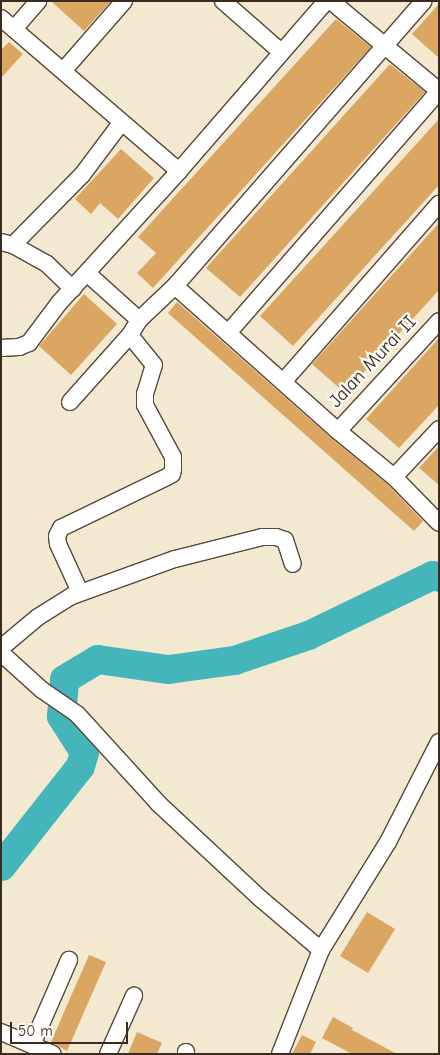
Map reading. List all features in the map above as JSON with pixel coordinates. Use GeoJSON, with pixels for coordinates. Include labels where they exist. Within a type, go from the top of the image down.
{"type":"FeatureCollection","features":[{"type":"Feature","properties":{"kind":"street"},"geometry":{"type":"LineString","coordinates":[[14,29],[38,1]]}},
{"type":"Feature","properties":{"kind":"street"},"geometry":{"type":"LineString","coordinates":[[63,71],[124,1]]}},
{"type":"Feature","properties":{"kind":"street"},"geometry":{"type":"LineString","coordinates":[[224,1],[282,52]]}},
{"type":"Feature","properties":{"kind":"street"},"geometry":{"type":"LineString","coordinates":[[1,348],[19,347],[29,342],[73,289],[179,171],[326,1]]}},
{"type":"Feature","properties":{"kind":"street"},"geometry":{"type":"LineString","coordinates":[[228,333],[439,91],[331,1]]}},
{"type":"Feature","properties":{"kind":"street"},"geometry":{"type":"LineString","coordinates":[[70,402],[130,335],[139,320],[175,286],[424,1]]}},
{"type":"Feature","properties":{"kind":"street"},"geometry":{"type":"LineString","coordinates":[[1,18],[179,171]]}},
{"type":"Feature","properties":{"kind":"street"},"geometry":{"type":"LineString","coordinates":[[73,289],[47,264],[7,244],[82,175],[121,123]]}},
{"type":"Feature","properties":{"kind":"street"},"geometry":{"type":"LineString","coordinates":[[282,382],[439,204]]}},
{"type":"Feature","properties":{"kind":"street"},"geometry":{"type":"LineString","coordinates":[[88,274],[139,320]]}},
{"type":"Feature","properties":{"kind":"street"},"geometry":{"type":"LineString","coordinates":[[175,286],[338,431],[394,477],[439,524]]}},
{"type":"Feature","properties":{"kind":"street","name":"Jalan Murai II"},"geometry":{"type":"LineString","coordinates":[[338,431],[439,321]]}},
{"type":"Feature","properties":{"kind":"street"},"geometry":{"type":"LineString","coordinates":[[80,592],[58,544],[56,536],[60,528],[167,477],[172,474],[173,469],[173,456],[145,405],[145,394],[154,365],[130,335]]}},
{"type":"Feature","properties":{"kind":"street"},"geometry":{"type":"LineString","coordinates":[[394,477],[439,429]]}},
{"type":"Feature","properties":{"kind":"street"},"geometry":{"type":"LineString","coordinates":[[1,648],[44,613],[80,592],[175,559],[262,537],[276,537],[285,540],[293,564]]}},
{"type":"Feature","properties":{"kind":"street"},"geometry":{"type":"LineString","coordinates":[[1,653],[42,690],[77,714],[158,804],[261,900],[320,950]]}},
{"type":"Feature","properties":{"kind":"street"},"geometry":{"type":"LineString","coordinates":[[280,1054],[320,950],[388,842],[439,742]]}},
{"type":"Feature","properties":{"kind":"street"},"geometry":{"type":"LineString","coordinates":[[32,1045],[69,960]]}},
{"type":"Feature","properties":{"kind":"street"},"geometry":{"type":"LineString","coordinates":[[108,1054],[134,996]]}},
{"type":"Feature","properties":{"kind":"street"},"geometry":{"type":"LineString","coordinates":[[1,1032],[53,1054]]}},
{"type":"Feature","properties":{"kind":"building"},"geometry":{"type":"Polygon","coordinates":[[[51,1],[111,1],[84,31],[51,1]]]}},
{"type":"Feature","properties":{"kind":"building"},"geometry":{"type":"Polygon","coordinates":[[[439,4],[439,58],[412,34],[439,4]]]}},
{"type":"Feature","properties":{"kind":"building"},"geometry":{"type":"Polygon","coordinates":[[[336,19],[371,47],[153,288],[137,273],[156,253],[138,237],[336,19]]]}},
{"type":"Feature","properties":{"kind":"building"},"geometry":{"type":"Polygon","coordinates":[[[9,42],[23,54],[1,78],[1,50],[9,42]]]}},
{"type":"Feature","properties":{"kind":"building"},"geometry":{"type":"Polygon","coordinates":[[[390,64],[425,92],[240,297],[206,268],[390,64]]]}},
{"type":"Feature","properties":{"kind":"building"},"geometry":{"type":"Polygon","coordinates":[[[439,119],[439,185],[293,346],[260,316],[439,119]]]}},
{"type":"Feature","properties":{"kind":"building"},"geometry":{"type":"Polygon","coordinates":[[[121,149],[154,178],[118,219],[100,203],[91,214],[75,199],[121,149]]]}},
{"type":"Feature","properties":{"kind":"building"},"geometry":{"type":"Polygon","coordinates":[[[439,223],[439,290],[345,393],[312,364],[439,223]]]}},
{"type":"Feature","properties":{"kind":"building"},"geometry":{"type":"Polygon","coordinates":[[[84,294],[117,324],[71,375],[39,346],[84,294]]]}},
{"type":"Feature","properties":{"kind":"building"},"geometry":{"type":"Polygon","coordinates":[[[177,302],[331,438],[387,484],[423,521],[414,531],[168,313],[177,302]]]}},
{"type":"Feature","properties":{"kind":"building"},"geometry":{"type":"Polygon","coordinates":[[[439,338],[439,405],[399,448],[366,419],[439,338]]]}},
{"type":"Feature","properties":{"kind":"building"},"geometry":{"type":"Polygon","coordinates":[[[439,446],[439,485],[419,468],[439,446]]]}},
{"type":"Feature","properties":{"kind":"building"},"geometry":{"type":"Polygon","coordinates":[[[367,912],[395,929],[368,973],[340,956],[367,912]]]}},
{"type":"Feature","properties":{"kind":"building"},"geometry":{"type":"Polygon","coordinates":[[[89,955],[106,962],[67,1051],[51,1042],[89,955]]]}},
{"type":"Feature","properties":{"kind":"building"},"geometry":{"type":"Polygon","coordinates":[[[333,1017],[353,1028],[352,1030],[397,1054],[352,1054],[322,1038],[333,1017]]]}},
{"type":"Feature","properties":{"kind":"building"},"geometry":{"type":"Polygon","coordinates":[[[137,1032],[162,1043],[157,1054],[128,1054],[137,1032]]]}},
{"type":"Feature","properties":{"kind":"building"},"geometry":{"type":"Polygon","coordinates":[[[302,1035],[316,1042],[310,1054],[292,1054],[302,1035]]]}},
{"type":"Feature","properties":{"kind":"waterway"},"geometry":{"type":"LineString","coordinates":[[1,866],[80,766],[84,752],[61,716],[64,679],[97,659],[168,669],[234,660],[308,635],[432,575],[439,577]]}}]}
